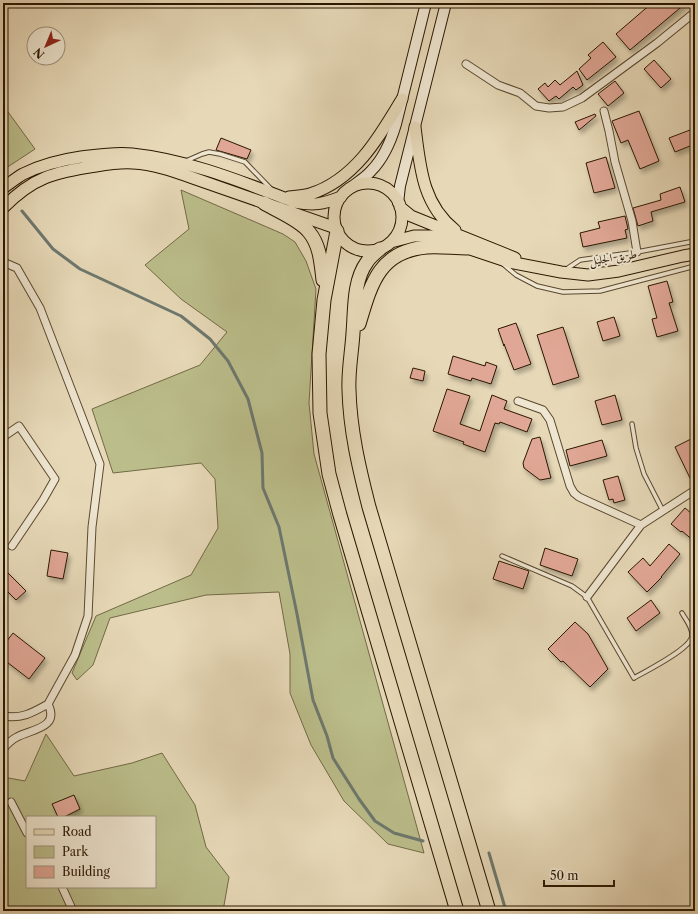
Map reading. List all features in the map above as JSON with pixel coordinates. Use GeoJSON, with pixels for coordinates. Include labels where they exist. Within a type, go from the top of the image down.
{"type":"FeatureCollection","features":[{"type":"Feature","properties":{"kind":"highway"},"geometry":{"type":"LineString","coordinates":[[264,203],[298,222],[309,231],[316,245],[320,258],[325,291]]}},
{"type":"Feature","properties":{"kind":"highway"},"geometry":{"type":"LineString","coordinates":[[336,230],[325,291],[319,354],[320,413],[329,474],[457,911]]}},
{"type":"Feature","properties":{"kind":"highway"},"geometry":{"type":"LineString","coordinates":[[352,346],[369,291],[374,280],[386,264],[396,256],[409,250],[466,242]]}},
{"type":"Feature","properties":{"kind":"highway"},"geometry":{"type":"LineString","coordinates":[[385,245],[367,262],[360,276],[356,296],[349,389],[351,418],[358,468],[489,911]]}},
{"type":"Feature","properties":{"kind":"main road"},"geometry":{"type":"LineString","coordinates":[[426,3],[394,132],[382,156],[370,172],[345,193],[335,209],[334,220],[336,230],[344,241],[354,248],[367,251],[409,237],[422,235],[466,242],[536,267]]}},
{"type":"Feature","properties":{"kind":"main road"},"geometry":{"type":"LineString","coordinates":[[385,245],[396,236],[400,228],[402,219],[399,205],[400,186],[446,3]]}},
{"type":"Feature","properties":{"kind":"main road"},"geometry":{"type":"LineString","coordinates":[[281,196],[310,195],[332,184],[343,176],[372,146],[402,99]]}},
{"type":"Feature","properties":{"kind":"main road"},"geometry":{"type":"LineString","coordinates":[[415,127],[425,189],[430,200],[445,222],[466,242]]}},
{"type":"Feature","properties":{"kind":"main road"},"geometry":{"type":"LineString","coordinates":[[3,188],[22,175],[43,165],[103,154],[132,154],[182,163],[215,172],[295,202],[315,205],[345,193],[359,185],[375,184],[388,190],[399,205],[411,216],[466,242],[494,258],[536,267]]}},
{"type":"Feature","properties":{"kind":"main road"},"geometry":{"type":"LineString","coordinates":[[3,208],[17,193],[42,178],[67,170],[121,163],[134,163],[171,170],[222,187],[336,230]]}},
{"type":"Feature","properties":{"kind":"main road","name":"طريق الجليل"},"geometry":{"type":"LineString","coordinates":[[536,267],[588,275],[619,271],[695,254]]}},
{"type":"Feature","properties":{"kind":"street"},"geometry":{"type":"LineString","coordinates":[[466,64],[498,85],[510,88],[520,93],[536,106],[549,108],[563,107],[582,98],[658,43],[695,12]]}},
{"type":"Feature","properties":{"kind":"street"},"geometry":{"type":"LineString","coordinates":[[604,111],[615,162],[632,221],[637,252]]}},
{"type":"Feature","properties":{"kind":"street"},"geometry":{"type":"LineString","coordinates":[[3,262],[17,268],[40,308],[100,464],[92,527],[88,616],[75,655],[48,704],[29,715],[13,717],[3,716]]}},
{"type":"Feature","properties":{"kind":"street"},"geometry":{"type":"LineString","coordinates":[[518,401],[543,410],[550,420],[570,486],[574,493],[579,497],[641,525]]}},
{"type":"Feature","properties":{"kind":"street"},"geometry":{"type":"LineString","coordinates":[[3,438],[19,426],[55,479],[43,500],[12,546]]}},
{"type":"Feature","properties":{"kind":"street"},"geometry":{"type":"LineString","coordinates":[[587,597],[641,525],[695,490]]}},
{"type":"Feature","properties":{"kind":"street"},"geometry":{"type":"LineString","coordinates":[[3,749],[14,738],[43,727],[49,720],[51,714],[48,704]]}},
{"type":"Feature","properties":{"kind":"street"},"geometry":{"type":"LineString","coordinates":[[12,802],[26,830]]}},
{"type":"Feature","properties":{"kind":"street"},"geometry":{"type":"LineString","coordinates":[[62,888],[73,911]]}},
{"type":"Feature","properties":{"kind":"lane"},"geometry":{"type":"LineString","coordinates":[[182,163],[198,155],[209,152],[245,162],[281,196]]}},
{"type":"Feature","properties":{"kind":"lane"},"geometry":{"type":"LineString","coordinates":[[561,272],[580,260],[637,252],[695,241]]}},
{"type":"Feature","properties":{"kind":"lane"},"geometry":{"type":"LineString","coordinates":[[494,258],[516,275],[537,286],[563,292],[600,291],[695,266]]}},
{"type":"Feature","properties":{"kind":"lane"},"geometry":{"type":"LineString","coordinates":[[632,424],[636,448],[644,474],[663,512]]}},
{"type":"Feature","properties":{"kind":"lane"},"geometry":{"type":"LineString","coordinates":[[502,556],[572,586],[587,597],[634,678],[680,652],[689,644],[692,637],[691,628],[682,613]]}},
{"type":"Feature","properties":{"kind":"green space"},"geometry":{"type":"Polygon","coordinates":[[[3,105],[35,149],[3,170],[3,105]]]}},
{"type":"Feature","properties":{"kind":"green space"},"geometry":{"type":"Polygon","coordinates":[[[181,190],[283,234],[295,242],[306,261],[316,289],[309,403],[314,454],[424,853],[388,844],[344,801],[311,745],[290,693],[290,654],[279,592],[206,595],[110,618],[93,665],[77,680],[72,673],[96,616],[191,575],[218,528],[215,479],[201,463],[113,473],[92,409],[200,365],[227,332],[181,299],[145,265],[189,229],[181,190]]]}},
{"type":"Feature","properties":{"kind":"green space"},"geometry":{"type":"Polygon","coordinates":[[[46,734],[74,776],[132,763],[162,753],[195,805],[206,847],[229,877],[223,911],[3,911],[3,777],[25,781],[46,734]]]}},
{"type":"Feature","properties":{"kind":"building"},"geometry":{"type":"Polygon","coordinates":[[[652,3],[686,3],[630,50],[616,34],[652,3]]]}},
{"type":"Feature","properties":{"kind":"building"},"geometry":{"type":"Polygon","coordinates":[[[603,42],[616,57],[587,80],[579,69],[591,58],[588,55],[603,42]]]}},
{"type":"Feature","properties":{"kind":"building"},"geometry":{"type":"Polygon","coordinates":[[[654,60],[671,79],[661,88],[644,69],[654,60]]]}},
{"type":"Feature","properties":{"kind":"building"},"geometry":{"type":"Polygon","coordinates":[[[577,71],[583,85],[576,90],[573,87],[559,99],[556,96],[549,101],[538,89],[545,83],[548,87],[555,80],[560,85],[577,71]]]}},
{"type":"Feature","properties":{"kind":"building"},"geometry":{"type":"Polygon","coordinates":[[[615,81],[624,93],[608,106],[598,94],[615,81]]]}},
{"type":"Feature","properties":{"kind":"building"},"geometry":{"type":"Polygon","coordinates":[[[639,111],[659,161],[640,169],[628,140],[621,143],[612,121],[639,111]]]}},
{"type":"Feature","properties":{"kind":"building"},"geometry":{"type":"Polygon","coordinates":[[[595,114],[596,116],[579,130],[575,122],[595,114]]]}},
{"type":"Feature","properties":{"kind":"building"},"geometry":{"type":"Polygon","coordinates":[[[690,130],[695,144],[675,152],[669,138],[690,130]]]}},
{"type":"Feature","properties":{"kind":"building"},"geometry":{"type":"Polygon","coordinates":[[[221,138],[251,150],[247,159],[216,150],[221,138]]]}},
{"type":"Feature","properties":{"kind":"building"},"geometry":{"type":"Polygon","coordinates":[[[606,157],[615,188],[594,193],[586,163],[606,157]]]}},
{"type":"Feature","properties":{"kind":"building"},"geometry":{"type":"Polygon","coordinates":[[[680,187],[685,202],[651,212],[653,221],[638,226],[633,208],[661,200],[660,194],[680,187]]]}},
{"type":"Feature","properties":{"kind":"building"},"geometry":{"type":"Polygon","coordinates":[[[625,216],[628,229],[625,230],[627,238],[583,247],[580,233],[600,228],[598,222],[625,216]]]}},
{"type":"Feature","properties":{"kind":"building"},"geometry":{"type":"Polygon","coordinates":[[[667,281],[673,302],[669,303],[678,331],[657,337],[652,319],[657,318],[648,286],[667,281]]]}},
{"type":"Feature","properties":{"kind":"building"},"geometry":{"type":"Polygon","coordinates":[[[614,317],[620,336],[603,341],[597,322],[614,317]]]}},
{"type":"Feature","properties":{"kind":"building"},"geometry":{"type":"Polygon","coordinates":[[[516,323],[531,364],[514,370],[498,329],[516,323]]]}},
{"type":"Feature","properties":{"kind":"building"},"geometry":{"type":"Polygon","coordinates":[[[563,327],[579,377],[553,385],[537,335],[563,327]]]}},
{"type":"Feature","properties":{"kind":"building"},"geometry":{"type":"Polygon","coordinates":[[[453,356],[485,366],[486,362],[497,366],[491,384],[472,378],[471,381],[448,374],[453,356]]]}},
{"type":"Feature","properties":{"kind":"building"},"geometry":{"type":"Polygon","coordinates":[[[413,368],[425,371],[423,381],[410,378],[413,368]]]}},
{"type":"Feature","properties":{"kind":"building"},"geometry":{"type":"Polygon","coordinates":[[[447,389],[470,396],[460,424],[480,431],[492,395],[507,401],[504,409],[532,419],[527,432],[500,422],[499,424],[495,423],[485,452],[463,444],[464,442],[433,431],[447,389]]]}},
{"type":"Feature","properties":{"kind":"building"},"geometry":{"type":"Polygon","coordinates":[[[615,395],[622,420],[602,425],[595,401],[615,395]]]}},
{"type":"Feature","properties":{"kind":"building"},"geometry":{"type":"Polygon","coordinates":[[[540,437],[551,478],[540,480],[524,468],[523,463],[532,439],[540,437]]]}},
{"type":"Feature","properties":{"kind":"building"},"geometry":{"type":"Polygon","coordinates":[[[695,437],[695,476],[690,478],[675,447],[695,437]]]}},
{"type":"Feature","properties":{"kind":"building"},"geometry":{"type":"Polygon","coordinates":[[[602,440],[607,456],[570,466],[566,450],[602,440]]]}},
{"type":"Feature","properties":{"kind":"building"},"geometry":{"type":"Polygon","coordinates":[[[618,476],[625,500],[614,503],[613,499],[609,500],[603,480],[618,476]]]}},
{"type":"Feature","properties":{"kind":"building"},"geometry":{"type":"Polygon","coordinates":[[[685,508],[691,513],[695,508],[695,542],[671,524],[685,508]]]}},
{"type":"Feature","properties":{"kind":"building"},"geometry":{"type":"Polygon","coordinates":[[[669,544],[680,554],[662,577],[647,592],[628,572],[643,558],[650,566],[669,544]]]}},
{"type":"Feature","properties":{"kind":"building"},"geometry":{"type":"Polygon","coordinates":[[[545,548],[578,559],[572,576],[540,565],[545,548]]]}},
{"type":"Feature","properties":{"kind":"building"},"geometry":{"type":"Polygon","coordinates":[[[51,550],[68,553],[63,579],[47,576],[51,550]]]}},
{"type":"Feature","properties":{"kind":"building"},"geometry":{"type":"Polygon","coordinates":[[[499,561],[529,571],[523,589],[493,579],[499,561]]]}},
{"type":"Feature","properties":{"kind":"building"},"geometry":{"type":"Polygon","coordinates":[[[3,568],[26,591],[16,600],[3,587],[3,568]]]}},
{"type":"Feature","properties":{"kind":"building"},"geometry":{"type":"Polygon","coordinates":[[[651,600],[660,613],[636,631],[627,618],[651,600]]]}},
{"type":"Feature","properties":{"kind":"building"},"geometry":{"type":"Polygon","coordinates":[[[575,622],[588,634],[608,669],[590,687],[548,649],[575,622]]]}},
{"type":"Feature","properties":{"kind":"building"},"geometry":{"type":"Polygon","coordinates":[[[13,633],[45,658],[29,679],[3,659],[3,646],[13,633]]]}},
{"type":"Feature","properties":{"kind":"building"},"geometry":{"type":"Polygon","coordinates":[[[74,795],[80,809],[66,816],[58,816],[52,804],[74,795]]]}},
{"type":"Feature","properties":{"kind":"waterway"},"geometry":{"type":"LineString","coordinates":[[22,211],[53,249],[80,269],[181,316],[210,339],[228,361],[248,399],[262,453],[263,488],[279,527],[313,700],[327,736],[333,758],[375,821],[394,833],[423,841]]}},
{"type":"Feature","properties":{"kind":"waterway"},"geometry":{"type":"LineString","coordinates":[[489,853],[506,911]]}}]}
